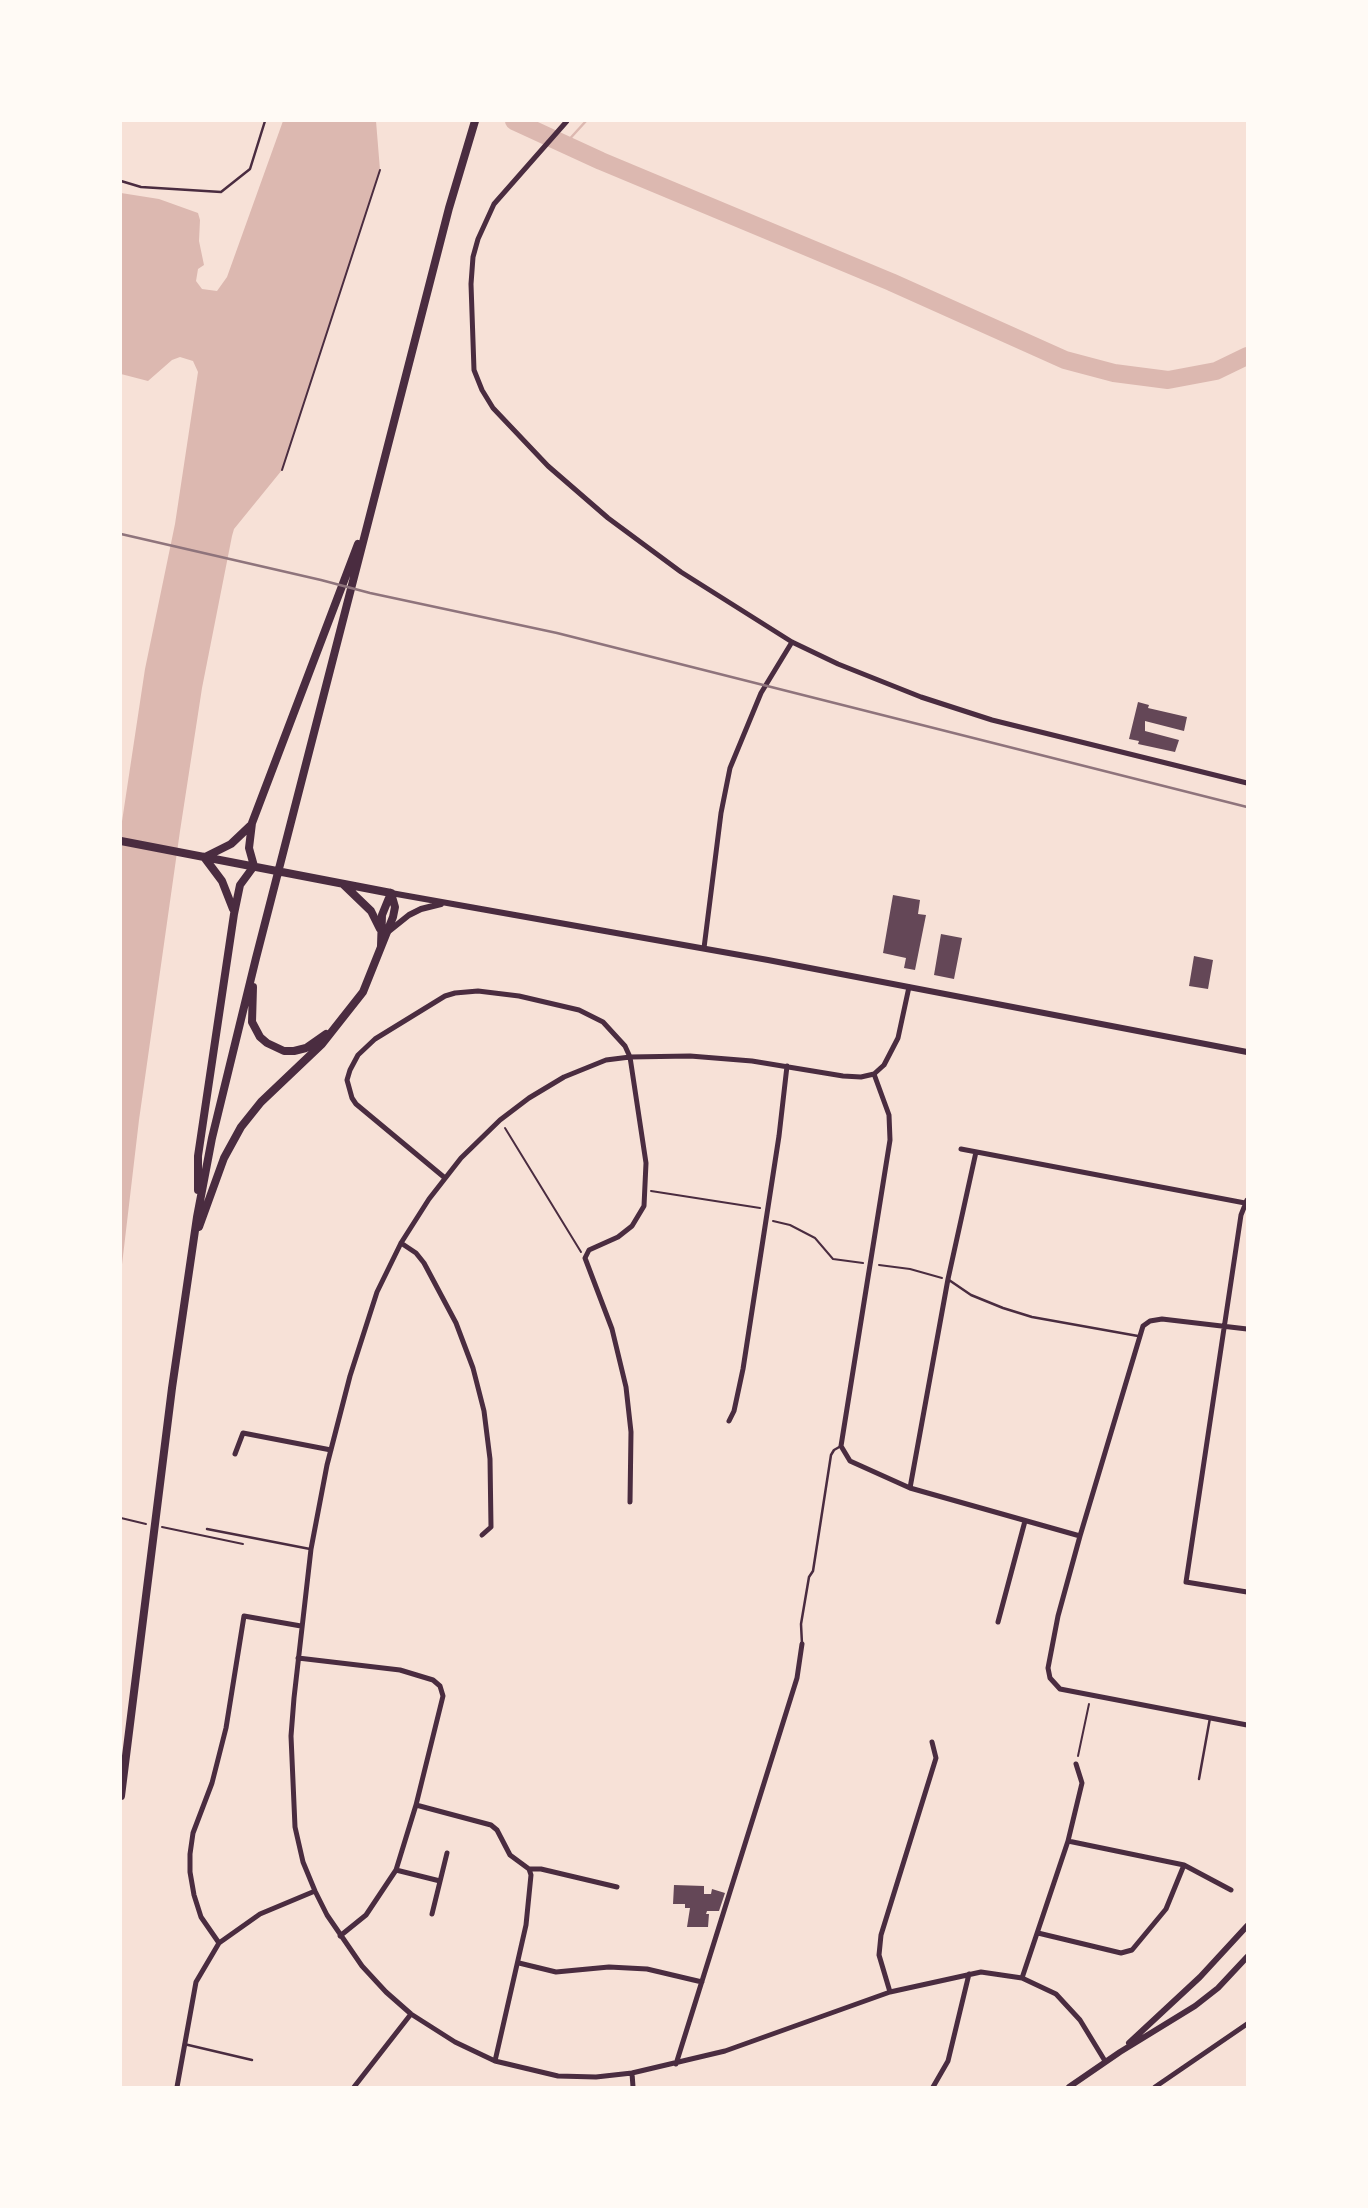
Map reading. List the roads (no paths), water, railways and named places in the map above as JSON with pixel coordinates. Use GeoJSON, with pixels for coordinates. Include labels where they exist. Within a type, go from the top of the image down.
{"type":"FeatureCollection","features":[{"type":"Feature","properties":{"kind":"main road"},"geometry":{"type":"LineString","coordinates":[[121,1796],[172,1388],[197,1217],[212,1138],[371,509],[449,208],[475,121]]}},
{"type":"Feature","properties":{"kind":"main road"},"geometry":{"type":"LineString","coordinates":[[254,866],[249,848],[252,823],[371,509]]}},
{"type":"Feature","properties":{"kind":"main road"},"geometry":{"type":"LineString","coordinates":[[204,857],[232,845],[252,823]]}},
{"type":"Feature","properties":{"kind":"main road"},"geometry":{"type":"LineString","coordinates":[[121,841],[391,893],[395,907],[362,992],[307,1061],[261,1102],[241,1128],[224,1158],[193,1243]]}},
{"type":"Feature","properties":{"kind":"main road"},"geometry":{"type":"LineString","coordinates":[[204,857],[222,881],[234,914]]}},
{"type":"Feature","properties":{"kind":"main road"},"geometry":{"type":"LineString","coordinates":[[197,1217],[198,1156],[234,914],[240,885],[254,866]]}},
{"type":"Feature","properties":{"kind":"main road"},"geometry":{"type":"LineString","coordinates":[[341,883],[371,911],[385,930]]}},
{"type":"Feature","properties":{"kind":"main road"},"geometry":{"type":"LineString","coordinates":[[256,958],[252,1022],[260,1037],[267,1043],[284,1051],[294,1051],[306,1048],[337,1026]]}},
{"type":"Feature","properties":{"kind":"street"},"geometry":{"type":"LineString","coordinates":[[567,121],[494,204],[481,231],[473,257],[471,285],[474,370],[482,390],[493,408],[548,466],[579,496],[681,572],[792,642],[879,681],[958,710],[1247,783]]}},
{"type":"Feature","properties":{"kind":"street"},"geometry":{"type":"LineString","coordinates":[[704,948],[720,813],[730,768],[761,693],[792,642]]}},
{"type":"Feature","properties":{"kind":"street"},"geometry":{"type":"LineString","coordinates":[[391,893],[704,948],[1247,1052]]}},
{"type":"Feature","properties":{"kind":"street"},"geometry":{"type":"LineString","coordinates":[[385,930],[421,909],[447,904]]}},
{"type":"Feature","properties":{"kind":"street"},"geometry":{"type":"LineString","coordinates":[[909,987],[898,1038],[884,1065],[874,1074],[861,1077],[843,1076],[724,1058],[630,1057],[589,1065],[529,1098],[500,1120],[461,1158],[416,1217],[372,1307],[350,1376],[331,1450],[311,1549],[301,1626],[292,1736],[295,1827],[303,1862],[315,1891],[340,1936],[362,1966],[411,2014],[455,2042],[495,2061],[558,2076],[596,2077],[632,2073],[725,2051],[890,1992],[986,1972],[1022,1978],[1048,1989],[1064,2001],[1080,2020],[1105,2061]]}},
{"type":"Feature","properties":{"kind":"street"},"geometry":{"type":"LineString","coordinates":[[445,1178],[352,1098],[348,1080],[350,1070],[358,1055],[375,1040],[445,996],[478,991],[542,1000],[592,1015],[625,1046],[630,1057],[646,1163],[647,1191],[644,1206],[632,1226],[618,1237],[589,1250],[585,1258],[612,1329],[626,1387],[631,1432],[630,1502]]}},
{"type":"Feature","properties":{"kind":"street"},"geometry":{"type":"LineString","coordinates":[[729,1422],[743,1369],[787,1066]]}},
{"type":"Feature","properties":{"kind":"street"},"geometry":{"type":"LineString","coordinates":[[874,1074],[889,1115],[890,1131],[841,1446],[850,1461],[910,1489],[1080,1536]]}},
{"type":"Feature","properties":{"kind":"street"},"geometry":{"type":"LineString","coordinates":[[961,1149],[1246,1201],[1186,1582],[1247,1592]]}},
{"type":"Feature","properties":{"kind":"street"},"geometry":{"type":"LineString","coordinates":[[910,1489],[948,1279],[976,1152]]}},
{"type":"Feature","properties":{"kind":"street"},"geometry":{"type":"LineString","coordinates":[[401,1243],[416,1253],[424,1263],[456,1323],[473,1368],[484,1411],[490,1470],[491,1527],[482,1535]]}},
{"type":"Feature","properties":{"kind":"street"},"geometry":{"type":"LineString","coordinates":[[1237,1245],[1247,1246]]}},
{"type":"Feature","properties":{"kind":"street"},"geometry":{"type":"LineString","coordinates":[[1247,1329],[1156,1319],[1143,1326],[1080,1536],[1058,1616],[1048,1668],[1050,1678],[1059,1689],[1247,1725]]}},
{"type":"Feature","properties":{"kind":"street"},"geometry":{"type":"LineString","coordinates":[[235,1454],[243,1433],[331,1450]]}},
{"type":"Feature","properties":{"kind":"street"},"geometry":{"type":"LineString","coordinates":[[998,1622],[1025,1521]]}},
{"type":"Feature","properties":{"kind":"street"},"geometry":{"type":"LineString","coordinates":[[219,1943],[201,1917],[194,1895],[190,1854],[193,1833],[212,1783],[226,1728],[244,1616],[301,1626]]}},
{"type":"Feature","properties":{"kind":"street"},"geometry":{"type":"LineString","coordinates":[[676,2064],[797,1678],[802,1644]]}},
{"type":"Feature","properties":{"kind":"street"},"geometry":{"type":"LineString","coordinates":[[298,1658],[400,1670],[425,1677],[440,1686],[443,1696],[416,1805],[396,1870],[366,1915],[340,1936]]}},
{"type":"Feature","properties":{"kind":"street"},"geometry":{"type":"LineString","coordinates":[[890,1992],[879,1955],[881,1935],[936,1758],[932,1742]]}},
{"type":"Feature","properties":{"kind":"street"},"geometry":{"type":"LineString","coordinates":[[1022,1978],[1068,1841],[1082,1783],[1076,1765]]}},
{"type":"Feature","properties":{"kind":"street"},"geometry":{"type":"LineString","coordinates":[[416,1805],[491,1825],[497,1830],[510,1856],[529,1868],[617,1887]]}},
{"type":"Feature","properties":{"kind":"street"},"geometry":{"type":"LineString","coordinates":[[1068,1841],[1184,1865],[1231,1891]]}},
{"type":"Feature","properties":{"kind":"street"},"geometry":{"type":"LineString","coordinates":[[432,1914],[447,1853]]}},
{"type":"Feature","properties":{"kind":"street"},"geometry":{"type":"LineString","coordinates":[[1038,1933],[1121,1954],[1132,1950],[1166,1909],[1184,1865]]}},
{"type":"Feature","properties":{"kind":"street"},"geometry":{"type":"LineString","coordinates":[[495,2061],[526,1925],[531,1875],[529,1868]]}},
{"type":"Feature","properties":{"kind":"street"},"geometry":{"type":"LineString","coordinates":[[396,1870],[440,1881]]}},
{"type":"Feature","properties":{"kind":"street"},"geometry":{"type":"LineString","coordinates":[[177,2087],[196,1982],[219,1943],[260,1914],[315,1891]]}},
{"type":"Feature","properties":{"kind":"street"},"geometry":{"type":"LineString","coordinates":[[1120,2052],[1200,1977],[1247,1928]]}},
{"type":"Feature","properties":{"kind":"street"},"geometry":{"type":"LineString","coordinates":[[1069,2087],[1105,2061],[1195,2006],[1218,1988],[1247,1957]]}},
{"type":"Feature","properties":{"kind":"street"},"geometry":{"type":"LineString","coordinates":[[519,1963],[556,1972],[609,1967],[647,1969],[702,1982]]}},
{"type":"Feature","properties":{"kind":"street"},"geometry":{"type":"LineString","coordinates":[[933,2087],[948,2061],[968,1974]]}},
{"type":"Feature","properties":{"kind":"street"},"geometry":{"type":"LineString","coordinates":[[354,2087],[411,2014]]}},
{"type":"Feature","properties":{"kind":"street"},"geometry":{"type":"LineString","coordinates":[[1155,2087],[1247,2024]]}},
{"type":"Feature","properties":{"kind":"street"},"geometry":{"type":"LineString","coordinates":[[632,2073],[634,2087]]}},
{"type":"Feature","properties":{"kind":"lane"},"geometry":{"type":"LineString","coordinates":[[121,181],[141,187],[221,192],[250,169],[265,121]]}},
{"type":"Feature","properties":{"kind":"lane"},"geometry":{"type":"LineString","coordinates":[[948,1279],[971,1295],[1013,1311],[1138,1336]]}},
{"type":"Feature","properties":{"kind":"lane"},"geometry":{"type":"LineString","coordinates":[[802,1644],[809,1577],[813,1570],[831,1455],[841,1446]]}},
{"type":"Feature","properties":{"kind":"lane"},"geometry":{"type":"LineString","coordinates":[[207,1529],[311,1549]]}},
{"type":"Feature","properties":{"kind":"lane"},"geometry":{"type":"LineString","coordinates":[[1199,1779],[1210,1718]]}},
{"type":"Feature","properties":{"kind":"lane"},"geometry":{"type":"LineString","coordinates":[[184,2044],[252,2060]]}},
{"type":"Feature","properties":{"kind":"waterway"},"geometry":{"type":"LineString","coordinates":[[514,121],[601,161],[891,282],[1065,360],[1114,373],[1168,380],[1216,371],[1247,356]]}},
{"type":"Feature","properties":{"kind":"waterway"},"geometry":{"type":"LineString","coordinates":[[565,144],[586,121]]}},
{"type":"Feature","properties":{"kind":"railway"},"geometry":{"type":"LineString","coordinates":[[121,534],[370,593],[557,633],[1247,807]]}}]}
